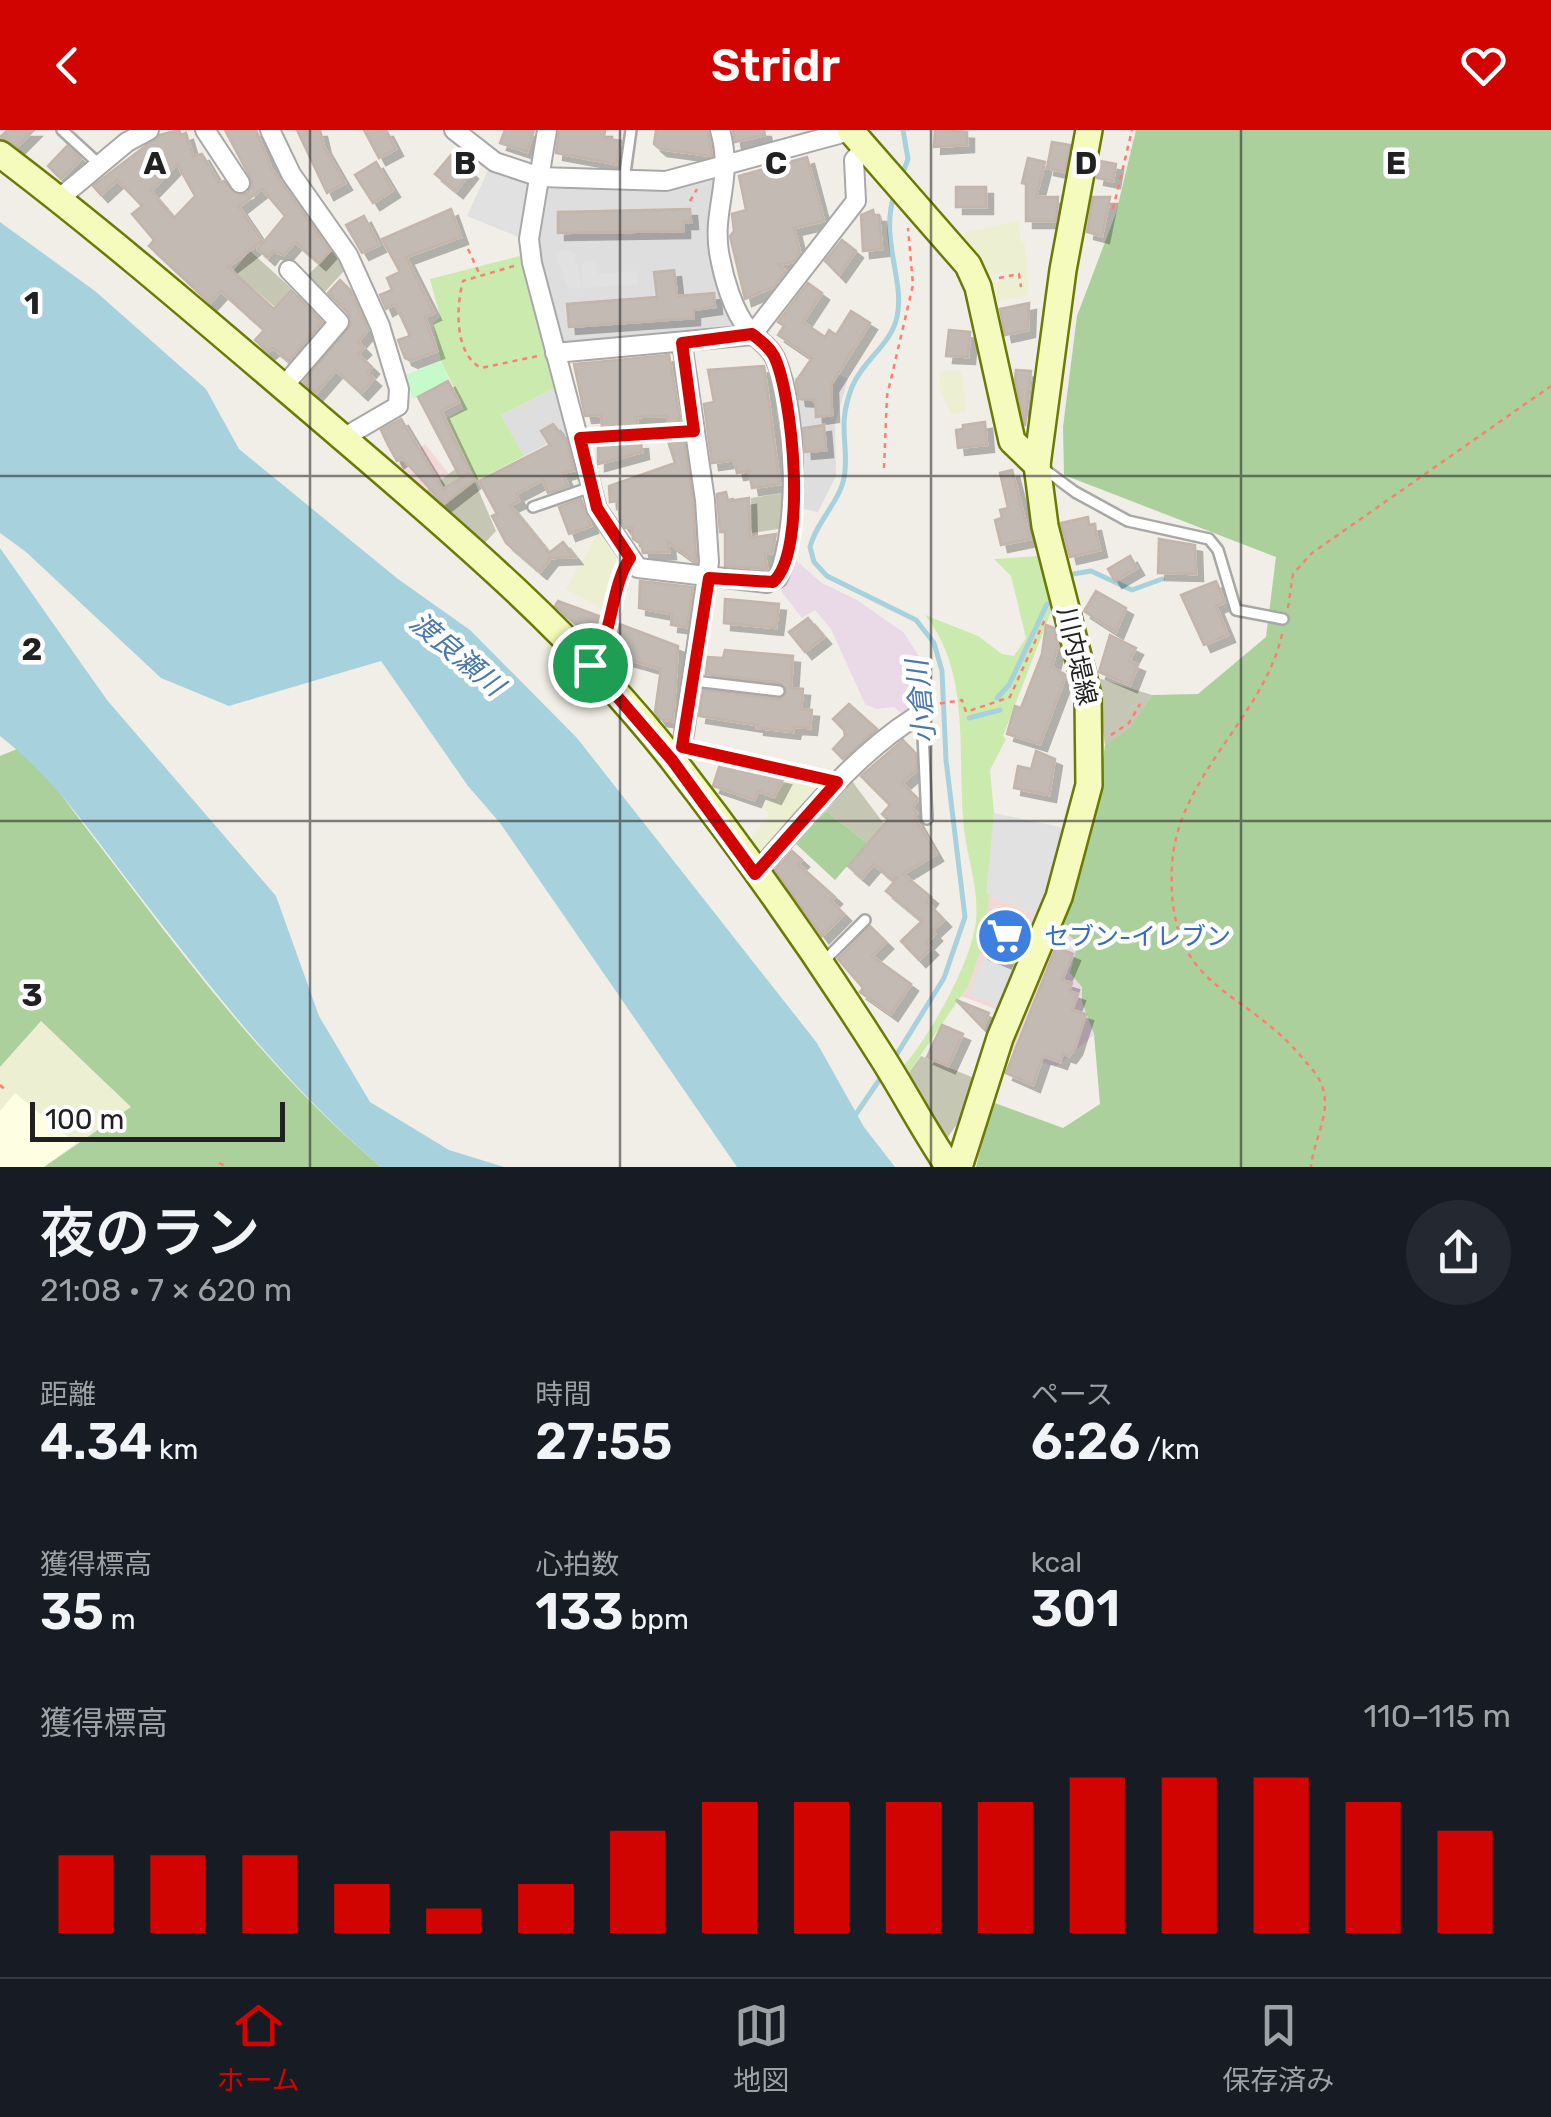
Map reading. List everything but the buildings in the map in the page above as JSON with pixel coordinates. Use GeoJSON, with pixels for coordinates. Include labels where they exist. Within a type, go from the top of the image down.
{"type":"FeatureCollection","features":[{"type":"Feature","properties":{"kind":"street"},"geometry":{"type":"LineString","coordinates":[[205,130],[240,183]]}},
{"type":"Feature","properties":{"kind":"street"},"geometry":{"type":"LineString","coordinates":[[270,130],[291,174],[348,255],[380,326],[399,389],[400,402],[394,410],[343,438]]}},
{"type":"Feature","properties":{"kind":"street"},"geometry":{"type":"LineString","coordinates":[[454,130],[495,162],[540,177],[624,180],[678,180],[855,136]]}},
{"type":"Feature","properties":{"kind":"street"},"geometry":{"type":"LineString","coordinates":[[547,130],[529,239],[532,262],[600,514],[630,558],[644,570],[773,582],[787,556],[795,491],[787,420],[774,356],[742,321],[719,252],[728,166],[720,130]]}},
{"type":"Feature","properties":{"kind":"street","name":"川内堤線"},"geometry":{"type":"LineString","coordinates":[[959,1167],[1000,1038],[1071,858],[1084,809],[1092,749],[1088,695],[1045,526],[1037,464],[1063,270],[1090,130]]}},
{"type":"Feature","properties":{"kind":"street"},"geometry":{"type":"LineString","coordinates":[[60,198],[138,132]]}},
{"type":"Feature","properties":{"kind":"street"},"geometry":{"type":"LineString","coordinates":[[855,136],[959,252],[976,283],[1009,430],[1020,451],[1037,464]]}},
{"type":"Feature","properties":{"kind":"street"},"geometry":{"type":"LineString","coordinates":[[554,353],[752,334],[856,202],[855,136]]}},
{"type":"Feature","properties":{"kind":"street"},"geometry":{"type":"LineString","coordinates":[[0,154],[60,198],[500,573],[677,753],[755,874],[881,1055],[949,1167]]}},
{"type":"Feature","properties":{"kind":"street"},"geometry":{"type":"LineString","coordinates":[[283,387],[339,322],[296,282],[289,270]]}},
{"type":"Feature","properties":{"kind":"street"},"geometry":{"type":"LineString","coordinates":[[677,753],[694,681],[709,578],[705,500],[682,343]]}},
{"type":"Feature","properties":{"kind":"street"},"geometry":{"type":"LineString","coordinates":[[755,874],[837,782],[889,734],[921,711]]}},
{"type":"Feature","properties":{"kind":"lane"},"geometry":{"type":"LineString","coordinates":[[62,130],[100,165]]}},
{"type":"Feature","properties":{"kind":"lane"},"geometry":{"type":"LineString","coordinates":[[624,180],[631,130]]}},
{"type":"Feature","properties":{"kind":"lane"},"geometry":{"type":"LineString","coordinates":[[580,438],[694,431]]}},
{"type":"Feature","properties":{"kind":"lane"},"geometry":{"type":"LineString","coordinates":[[1037,464],[1128,521],[1209,538],[1218,550],[1236,610],[1284,619]]}},
{"type":"Feature","properties":{"kind":"lane"},"geometry":{"type":"LineString","coordinates":[[533,507],[591,488]]}},
{"type":"Feature","properties":{"kind":"lane"},"geometry":{"type":"LineString","coordinates":[[590,665],[599,654],[622,571],[630,558]]}},
{"type":"Feature","properties":{"kind":"lane"},"geometry":{"type":"LineString","coordinates":[[694,681],[779,691]]}},
{"type":"Feature","properties":{"kind":"lane"},"geometry":{"type":"LineString","coordinates":[[921,711],[927,819]]}},
{"type":"Feature","properties":{"kind":"lane"},"geometry":{"type":"LineString","coordinates":[[677,753],[837,782]]}},
{"type":"Feature","properties":{"kind":"lane"},"geometry":{"type":"LineString","coordinates":[[820,965],[865,920]]}},
{"type":"Feature","properties":{"kind":"path"},"geometry":{"type":"LineString","coordinates":[[1113,209],[1132,130]]}},
{"type":"Feature","properties":{"kind":"path"},"geometry":{"type":"LineString","coordinates":[[884,468],[887,396],[913,286],[904,193]]}},
{"type":"Feature","properties":{"kind":"path"},"geometry":{"type":"LineString","coordinates":[[468,249],[479,274]]}},
{"type":"Feature","properties":{"kind":"path"},"geometry":{"type":"LineString","coordinates":[[532,262],[463,281],[458,298],[462,342],[472,362],[489,367],[554,353]]}},
{"type":"Feature","properties":{"kind":"path"},"geometry":{"type":"LineString","coordinates":[[976,283],[1020,274],[1021,287]]}},
{"type":"Feature","properties":{"kind":"path"},"geometry":{"type":"LineString","coordinates":[[1310,1167],[1323,1120],[1324,1094],[1317,1075],[1287,1038],[1230,1001],[1189,959],[1176,918],[1172,885],[1180,829],[1202,780],[1273,659],[1293,574],[1312,554],[1551,386]]}},
{"type":"Feature","properties":{"kind":"path"},"geometry":{"type":"LineString","coordinates":[[921,711],[935,704],[959,701],[966,712],[1010,697],[1050,608]]}},
{"type":"Feature","properties":{"kind":"path"},"geometry":{"type":"LineString","coordinates":[[1092,749],[1129,723],[1140,704]]}},
{"type":"Feature","properties":{"kind":"path"},"geometry":{"type":"LineString","coordinates":[[0,1085],[6,1091]]}},
{"type":"Feature","properties":{"kind":"path"},"geometry":{"type":"LineString","coordinates":[[219,1162],[228,1167]]}},
{"type":"Feature","properties":{"kind":"shaded area"},"geometry":{"type":"Polygon","coordinates":[[[489,168],[529,182],[521,238],[467,216],[489,168]]]}},
{"type":"Feature","properties":{"kind":"shaded area"},"geometry":{"type":"Polygon","coordinates":[[[711,177],[716,179],[739,332],[560,342],[536,242],[544,189],[675,188],[711,177]]]}},
{"type":"Feature","properties":{"kind":"shaded area"},"geometry":{"type":"Polygon","coordinates":[[[1018,221],[1021,242],[1025,243],[1029,295],[995,302],[991,283],[1005,280],[1003,272],[989,274],[964,237],[966,232],[1018,221]]]}},
{"type":"Feature","properties":{"kind":"shaded area"},"geometry":{"type":"Polygon","coordinates":[[[335,248],[344,271],[322,295],[304,279],[335,248]]]}},
{"type":"Feature","properties":{"kind":"shaded area"},"geometry":{"type":"Polygon","coordinates":[[[250,251],[291,288],[275,307],[233,271],[250,251]]]}},
{"type":"Feature","properties":{"kind":"shaded area"},"geometry":{"type":"Polygon","coordinates":[[[556,253],[574,253],[582,288],[583,263],[595,261],[598,274],[637,271],[638,284],[573,289],[567,287],[556,253]]]}},
{"type":"Feature","properties":{"kind":"shaded area"},"geometry":{"type":"Polygon","coordinates":[[[941,371],[961,371],[967,412],[951,414],[939,388],[941,371]]]}},
{"type":"Feature","properties":{"kind":"shaded area"},"geometry":{"type":"Polygon","coordinates":[[[840,375],[848,379],[835,423],[836,476],[818,512],[803,509],[797,425],[787,378],[840,375]]]}},
{"type":"Feature","properties":{"kind":"shaded area"},"geometry":{"type":"Polygon","coordinates":[[[556,387],[569,433],[524,456],[501,415],[556,387]]]}},
{"type":"Feature","properties":{"kind":"shaded area"},"geometry":{"type":"Polygon","coordinates":[[[425,444],[449,474],[422,494],[392,469],[425,444]]]}},
{"type":"Feature","properties":{"kind":"shaded area"},"geometry":{"type":"Polygon","coordinates":[[[466,461],[496,531],[482,546],[422,494],[466,461]]]}},
{"type":"Feature","properties":{"kind":"shaded area"},"geometry":{"type":"Polygon","coordinates":[[[789,492],[785,528],[752,533],[751,498],[789,492]]]}},
{"type":"Feature","properties":{"kind":"shaded area"},"geometry":{"type":"Polygon","coordinates":[[[600,529],[610,541],[619,566],[606,611],[566,589],[600,529]]]}},
{"type":"Feature","properties":{"kind":"shaded area"},"geometry":{"type":"Polygon","coordinates":[[[792,557],[822,583],[857,600],[904,633],[925,666],[929,695],[901,713],[894,707],[876,709],[865,704],[831,629],[815,610],[802,618],[781,591],[792,557]]]}},
{"type":"Feature","properties":{"kind":"shaded area"},"geometry":{"type":"Polygon","coordinates":[[[1095,677],[1152,695],[1129,730],[1105,745],[1095,677]]]}},
{"type":"Feature","properties":{"kind":"shaded area"},"geometry":{"type":"Polygon","coordinates":[[[792,776],[819,780],[822,788],[765,853],[754,855],[746,843],[770,814],[763,808],[792,776]]]}},
{"type":"Feature","properties":{"kind":"shaded area"},"geometry":{"type":"Polygon","coordinates":[[[852,781],[884,824],[867,843],[826,811],[852,781]]]}},
{"type":"Feature","properties":{"kind":"shaded area"},"geometry":{"type":"Polygon","coordinates":[[[994,813],[1065,828],[1037,915],[986,893],[994,813]]]}},
{"type":"Feature","properties":{"kind":"shaded area"},"geometry":{"type":"Polygon","coordinates":[[[986,893],[1037,915],[998,1010],[961,996],[986,935],[986,893]]]}},
{"type":"Feature","properties":{"kind":"shaded area"},"geometry":{"type":"Polygon","coordinates":[[[1022,918],[1034,923],[1000,1006],[968,995],[985,956],[1003,964],[1022,918]]]}},
{"type":"Feature","properties":{"kind":"shaded area"},"geometry":{"type":"Polygon","coordinates":[[[1058,928],[1078,942],[1094,1035],[1055,1067],[1006,1049],[1058,928]]]}},
{"type":"Feature","properties":{"kind":"shaded area"},"geometry":{"type":"Polygon","coordinates":[[[41,1021],[132,1108],[76,1143],[15,1093],[0,1111],[0,1067],[41,1021]]]}},
{"type":"Feature","properties":{"kind":"shaded area"},"geometry":{"type":"Polygon","coordinates":[[[921,1056],[974,1078],[957,1124],[945,1141],[905,1078],[921,1056]]]}},
{"type":"Feature","properties":{"kind":"shaded area"},"geometry":{"type":"Polygon","coordinates":[[[15,1092],[76,1143],[44,1167],[0,1167],[0,1111],[15,1092]]]}},
{"type":"Feature","properties":{"kind":"green space"},"geometry":{"type":"Polygon","coordinates":[[[1136,130],[1551,130],[1551,1167],[976,1167],[992,1102],[1063,1128],[1100,1104],[1094,1034],[1082,1002],[1082,987],[1070,973],[1078,943],[1059,927],[1096,812],[1105,745],[1129,729],[1152,695],[1198,694],[1266,637],[1276,557],[1064,475],[1063,427],[1077,316],[1116,213],[1136,130]]]}},
{"type":"Feature","properties":{"kind":"green space"},"geometry":{"type":"Polygon","coordinates":[[[524,255],[556,387],[501,415],[524,456],[476,481],[447,418],[464,409],[441,361],[433,324],[440,317],[430,279],[524,255]]]}},
{"type":"Feature","properties":{"kind":"green space"},"geometry":{"type":"Polygon","coordinates":[[[441,361],[449,380],[413,399],[405,375],[441,361]]]}},
{"type":"Feature","properties":{"kind":"green space"},"geometry":{"type":"Polygon","coordinates":[[[1039,556],[1052,609],[1003,736],[1006,739],[990,770],[994,813],[986,935],[968,986],[905,1078],[900,1070],[923,1040],[955,983],[971,945],[976,916],[964,829],[956,690],[940,638],[925,615],[978,636],[1002,654],[1014,656],[1026,638],[1011,576],[994,559],[1039,556]]]}},
{"type":"Feature","properties":{"kind":"green space"},"geometry":{"type":"Polygon","coordinates":[[[17,749],[44,773],[244,1029],[333,1124],[381,1167],[44,1167],[131,1107],[41,1021],[0,1067],[0,756],[17,749]]]}},
{"type":"Feature","properties":{"kind":"green space"},"geometry":{"type":"Polygon","coordinates":[[[826,811],[867,843],[835,880],[795,843],[826,811]]]}},
{"type":"Feature","properties":{"kind":"water","name":"渡良瀬川"},"geometry":{"type":"Polygon","coordinates":[[[0,222],[95,291],[206,389],[239,449],[398,579],[470,630],[577,738],[817,1043],[864,1127],[895,1167],[737,1167],[500,823],[468,786],[381,661],[229,706],[161,678],[26,552],[0,533],[0,222]]]}},
{"type":"Feature","properties":{"kind":"water"},"geometry":{"type":"Polygon","coordinates":[[[0,548],[107,700],[276,896],[319,1016],[370,1102],[449,1150],[504,1167],[381,1167],[283,1072],[57,791],[0,736],[0,548]]]}},
{"type":"Feature","properties":{"kind":"waterway","name":"小倉川"},"geometry":{"type":"LineString","coordinates":[[902,175],[908,159],[903,130]]}},
{"type":"Feature","properties":{"kind":"waterway","name":"小倉川"},"geometry":{"type":"LineString","coordinates":[[894,195],[890,228],[898,289],[897,317],[889,336],[852,387],[844,425],[844,478],[810,547],[814,562],[827,576],[916,620],[934,643],[942,671],[946,760],[965,917],[944,978],[894,1059]]}},
{"type":"Feature","properties":{"kind":"waterway"},"geometry":{"type":"LineString","coordinates":[[1073,574],[1091,571],[1132,590],[1162,579]]}},
{"type":"Feature","properties":{"kind":"waterway"},"geometry":{"type":"LineString","coordinates":[[997,698],[1009,685],[1047,604]]}},
{"type":"Feature","properties":{"kind":"waterway"},"geometry":{"type":"LineString","coordinates":[[969,718],[1000,710]]}},
{"type":"Feature","properties":{"kind":"waterway","name":"小倉川"},"geometry":{"type":"LineString","coordinates":[[854,1117],[882,1076]]}},
{"type":"Feature","properties":{"kind":"place","name":"セブン-イレブン"},"geometry":{"type":"Point","coordinates":[1005,936]}},
{"type":"Feature","properties":{"kind":"route"},"geometry":{"type":"LineString","coordinates":[[752,334],[769,348],[778,365],[787,420],[795,491],[787,556],[773,582],[709,578],[682,747],[837,782],[755,874],[672,760],[590,665],[599,654],[622,571],[630,558],[597,508],[580,438],[694,431],[682,343],[752,334]]}}]}
